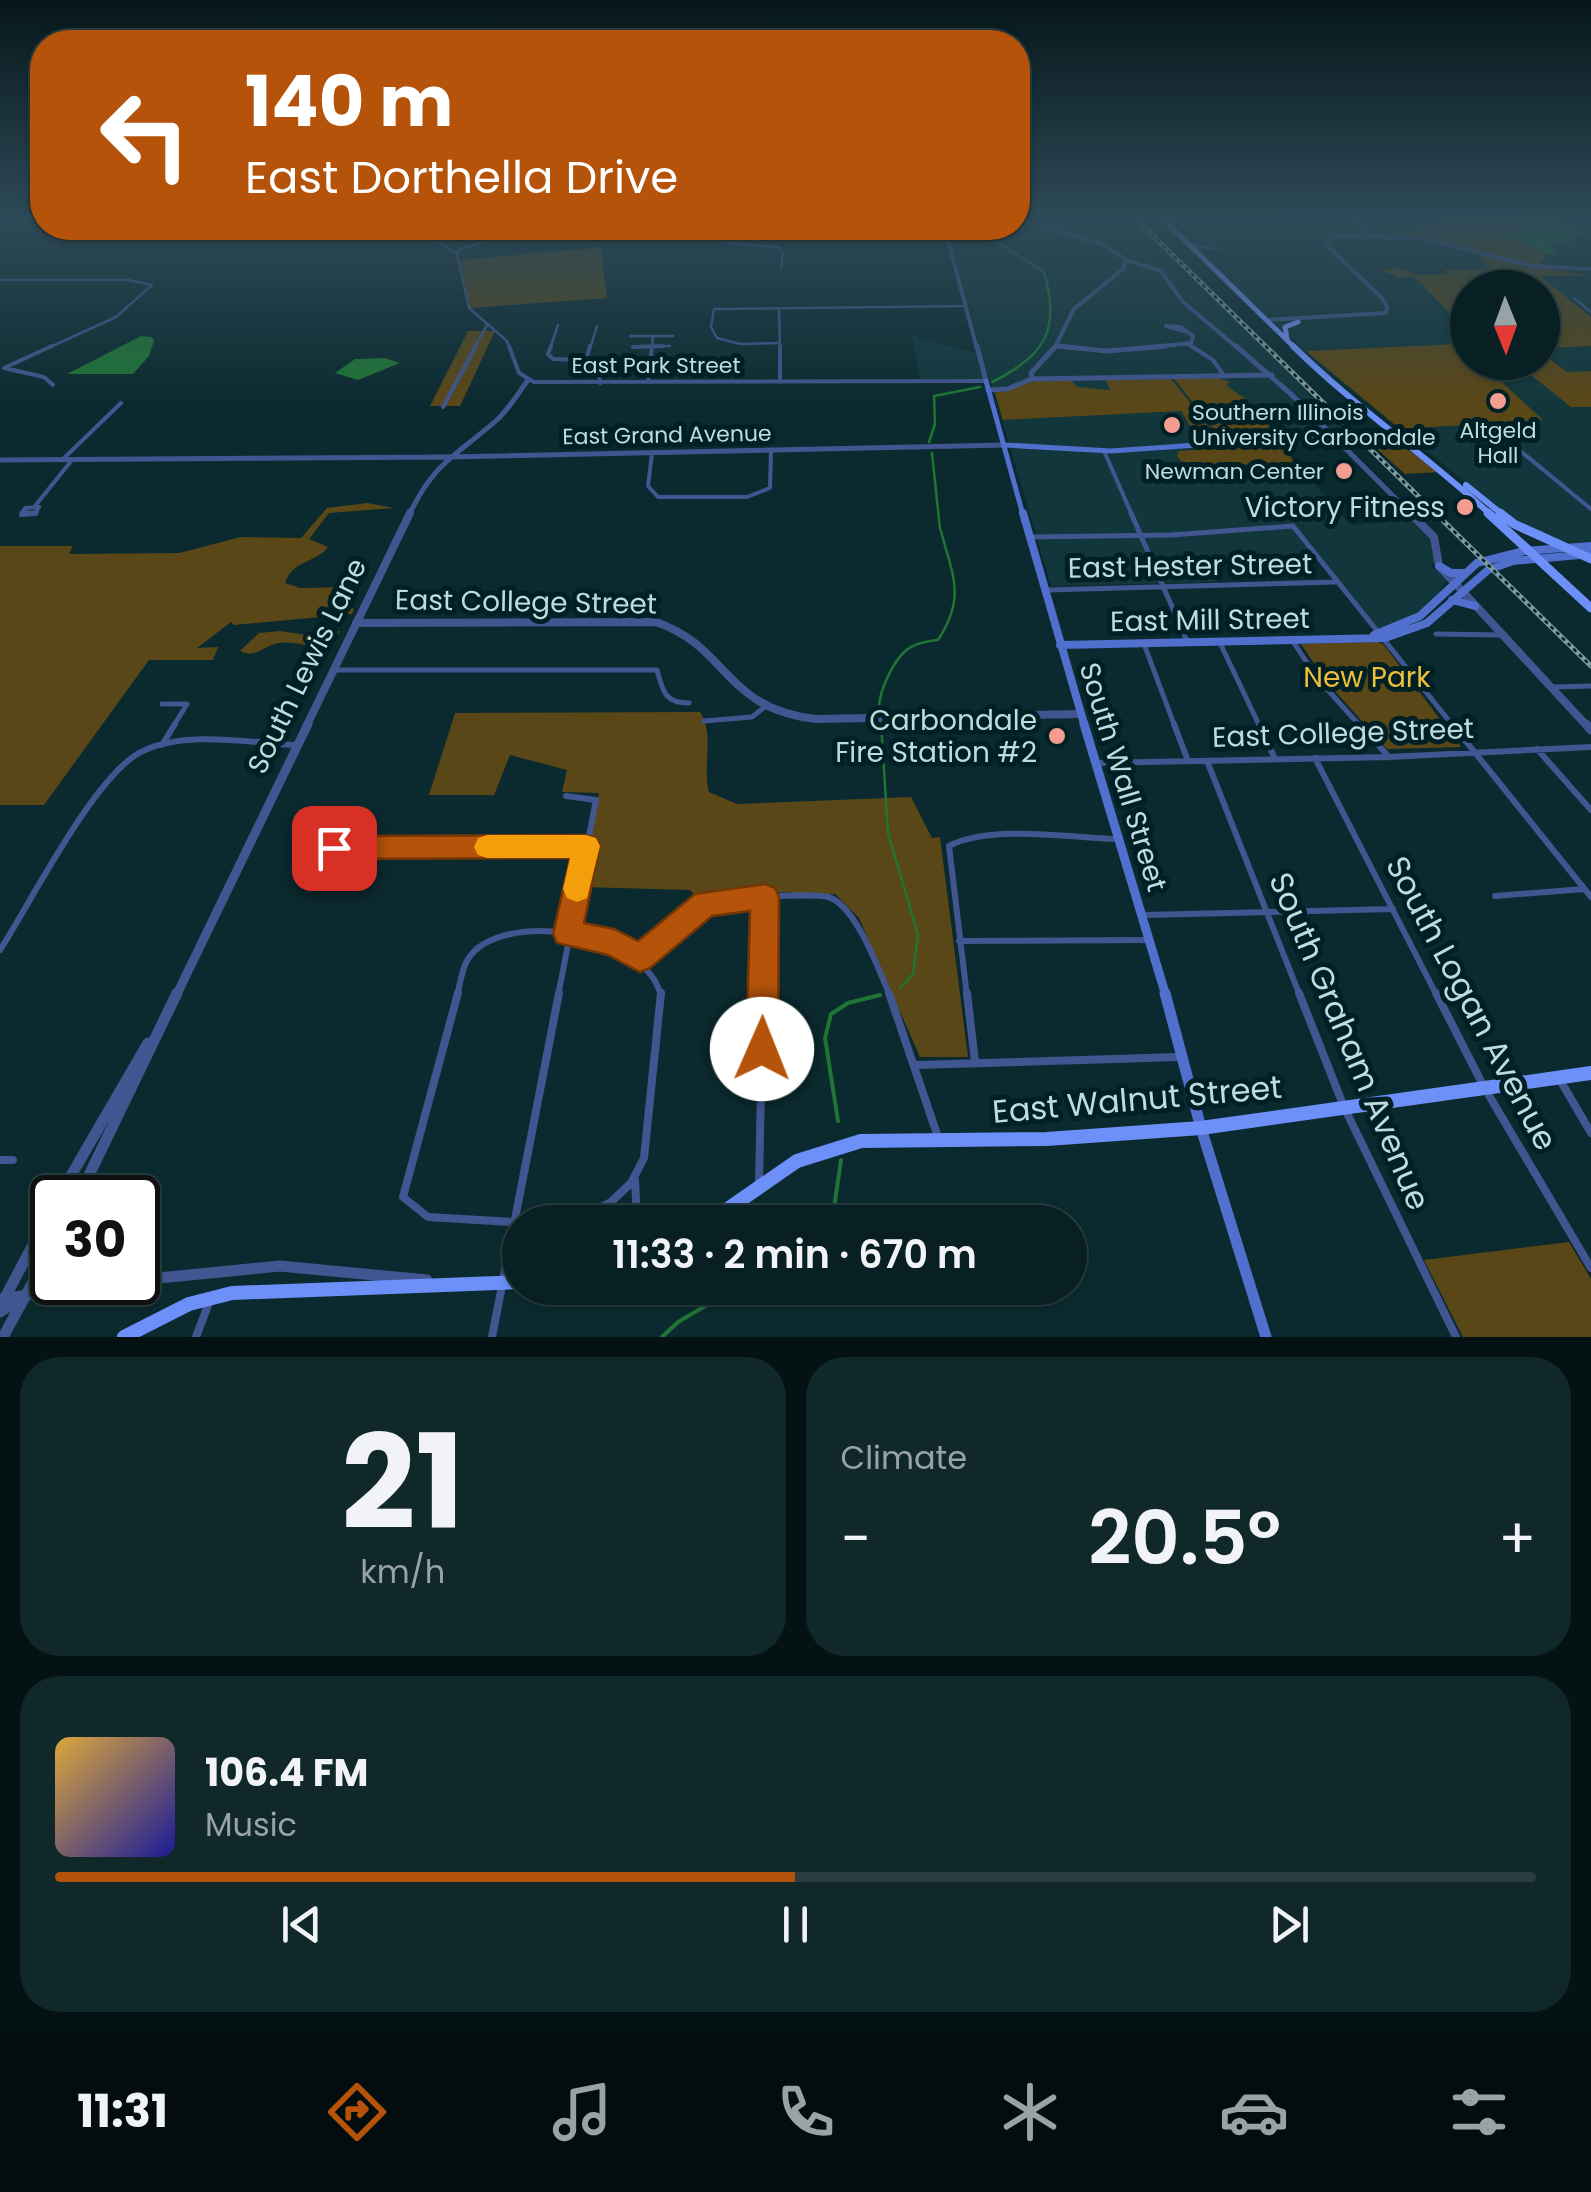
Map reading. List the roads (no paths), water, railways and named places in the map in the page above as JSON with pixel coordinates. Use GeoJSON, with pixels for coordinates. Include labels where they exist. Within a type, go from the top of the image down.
{"type":"FeatureCollection","features":[{"type":"Feature","properties":{"kind":"highway"},"geometry":{"type":"LineString","coordinates":[[1223,279],[1317,368],[1455,482],[1591,608]]}},
{"type":"Feature","properties":{"kind":"highway"},"geometry":{"type":"LineString","coordinates":[[1288,341],[1284,330],[1298,322]]}},
{"type":"Feature","properties":{"kind":"highway"},"geometry":{"type":"LineString","coordinates":[[1394,432],[1505,518],[1558,547],[1591,556]]}},
{"type":"Feature","properties":{"kind":"highway","name":"East Walnut Street"},"geometry":{"type":"LineString","coordinates":[[733,1205],[797,1158],[822,1147],[862,1140],[1047,1139],[1201,1128],[1591,1072]]}},
{"type":"Feature","properties":{"kind":"highway"},"geometry":{"type":"LineString","coordinates":[[124,1337],[167,1314],[212,1297],[262,1289],[502,1282]]}},
{"type":"Feature","properties":{"kind":"main road","name":"South Wall Street"},"geometry":{"type":"LineString","coordinates":[[986,381],[1060,645],[1184,1057],[1201,1128],[1266,1337]]}},
{"type":"Feature","properties":{"kind":"main road","name":"East Grand Avenue"},"geometry":{"type":"LineString","coordinates":[[1005,445],[1104,451],[1394,432]]}},
{"type":"Feature","properties":{"kind":"main road","name":"East Mill Street"},"geometry":{"type":"LineString","coordinates":[[1383,636],[1420,616],[1464,573],[1497,556],[1591,546]]}},
{"type":"Feature","properties":{"kind":"main road","name":"East Mill Street"},"geometry":{"type":"LineString","coordinates":[[1060,645],[1383,636],[1416,629],[1488,570],[1578,555]]}},
{"type":"Feature","properties":{"kind":"main road"},"geometry":{"type":"LineString","coordinates":[[1439,566],[1464,573]]}},
{"type":"Feature","properties":{"kind":"main road"},"geometry":{"type":"LineString","coordinates":[[1452,600],[1475,606]]}},
{"type":"Feature","properties":{"kind":"street"},"geometry":{"type":"LineString","coordinates":[[462,279],[469,308],[506,341],[519,372],[528,380]]}},
{"type":"Feature","properties":{"kind":"street","name":"South Wall Street"},"geometry":{"type":"LineString","coordinates":[[959,279],[986,381]]}},
{"type":"Feature","properties":{"kind":"street"},"geometry":{"type":"LineString","coordinates":[[1032,379],[1031,372],[1056,346],[1074,310],[1111,279]]}},
{"type":"Feature","properties":{"kind":"street"},"geometry":{"type":"LineString","coordinates":[[1167,279],[1208,327],[1247,353],[1272,376],[1434,537],[1439,566],[1591,730]]}},
{"type":"Feature","properties":{"kind":"street"},"geometry":{"type":"LineString","coordinates":[[1268,322],[1382,314],[1387,306],[1361,279]]}},
{"type":"Feature","properties":{"kind":"street"},"geometry":{"type":"LineString","coordinates":[[0,280],[128,280],[152,285],[116,317],[4,368],[44,377],[53,385]]}},
{"type":"Feature","properties":{"kind":"street"},"geometry":{"type":"LineString","coordinates":[[1574,298],[1591,312]]}},
{"type":"Feature","properties":{"kind":"street"},"geometry":{"type":"LineString","coordinates":[[778,343],[740,344],[717,338],[711,328],[714,309],[965,306]]}},
{"type":"Feature","properties":{"kind":"street"},"geometry":{"type":"LineString","coordinates":[[779,308],[780,382]]}},
{"type":"Feature","properties":{"kind":"street"},"geometry":{"type":"LineString","coordinates":[[1268,322],[1346,318]]}},
{"type":"Feature","properties":{"kind":"street"},"geometry":{"type":"LineString","coordinates":[[444,408],[487,325]]}},
{"type":"Feature","properties":{"kind":"street"},"geometry":{"type":"LineString","coordinates":[[558,325],[548,354],[553,359],[586,360],[601,376],[600,383]]}},
{"type":"Feature","properties":{"kind":"street"},"geometry":{"type":"LineString","coordinates":[[586,360],[597,326]]}},
{"type":"Feature","properties":{"kind":"street"},"geometry":{"type":"LineString","coordinates":[[1056,346],[1107,350],[1187,344],[1194,338],[1188,332]]}},
{"type":"Feature","properties":{"kind":"street"},"geometry":{"type":"LineString","coordinates":[[630,336],[673,336]]}},
{"type":"Feature","properties":{"kind":"street"},"geometry":{"type":"LineString","coordinates":[[648,382],[653,336]]}},
{"type":"Feature","properties":{"kind":"street"},"geometry":{"type":"LineString","coordinates":[[1187,344],[1212,360],[1224,377]]}},
{"type":"Feature","properties":{"kind":"street"},"geometry":{"type":"LineString","coordinates":[[633,347],[670,346]]}},
{"type":"Feature","properties":{"kind":"street"},"geometry":{"type":"LineString","coordinates":[[627,364],[668,364]]}},
{"type":"Feature","properties":{"kind":"street"},"geometry":{"type":"LineString","coordinates":[[988,390],[1011,388],[1032,379],[1272,376]]}},
{"type":"Feature","properties":{"kind":"street","name":"East Park Street"},"geometry":{"type":"LineString","coordinates":[[528,380],[986,381]]}},
{"type":"Feature","properties":{"kind":"street","name":"South Lewis Lane"},"geometry":{"type":"LineString","coordinates":[[89,1175],[423,486],[447,457],[501,416],[528,380]]}},
{"type":"Feature","properties":{"kind":"street"},"geometry":{"type":"LineString","coordinates":[[61,460],[121,403]]}},
{"type":"Feature","properties":{"kind":"street"},"geometry":{"type":"LineString","coordinates":[[1490,426],[1591,509]]}},
{"type":"Feature","properties":{"kind":"street","name":"East Grand Avenue"},"geometry":{"type":"LineString","coordinates":[[0,460],[447,457],[1005,445]]}},
{"type":"Feature","properties":{"kind":"street"},"geometry":{"type":"LineString","coordinates":[[652,453],[648,486],[658,497],[740,498],[762,494],[770,488],[771,450]]}},
{"type":"Feature","properties":{"kind":"street"},"geometry":{"type":"LineString","coordinates":[[1104,451],[1188,644]]}},
{"type":"Feature","properties":{"kind":"street"},"geometry":{"type":"LineString","coordinates":[[35,506],[72,460]]}},
{"type":"Feature","properties":{"kind":"street"},"geometry":{"type":"LineString","coordinates":[[1030,537],[1142,536],[1293,526],[1591,897]]}},
{"type":"Feature","properties":{"kind":"street","name":"East Hester Street"},"geometry":{"type":"LineString","coordinates":[[1044,590],[1338,582]]}},
{"type":"Feature","properties":{"kind":"street","name":"East College Street"},"geometry":{"type":"LineString","coordinates":[[356,623],[656,622],[694,638],[743,692],[793,717],[816,720],[1081,714]]}},
{"type":"Feature","properties":{"kind":"street"},"geometry":{"type":"LineString","coordinates":[[1436,634],[1501,635]]}},
{"type":"Feature","properties":{"kind":"street"},"geometry":{"type":"LineString","coordinates":[[1292,640],[1317,678],[1389,758]]}},
{"type":"Feature","properties":{"kind":"street"},"geometry":{"type":"LineString","coordinates":[[1220,643],[1275,759]]}},
{"type":"Feature","properties":{"kind":"street"},"geometry":{"type":"LineString","coordinates":[[1144,644],[1188,761]]}},
{"type":"Feature","properties":{"kind":"street"},"geometry":{"type":"LineString","coordinates":[[333,670],[657,670],[665,697],[674,703],[689,704]]}},
{"type":"Feature","properties":{"kind":"street"},"geometry":{"type":"LineString","coordinates":[[1552,688],[1591,686]]}},
{"type":"Feature","properties":{"kind":"street"},"geometry":{"type":"LineString","coordinates":[[162,704],[187,704],[162,745]]}},
{"type":"Feature","properties":{"kind":"street"},"geometry":{"type":"LineString","coordinates":[[704,721],[752,717],[766,706]]}},
{"type":"Feature","properties":{"kind":"street"},"geometry":{"type":"LineString","coordinates":[[0,950],[120,765],[140,751],[162,745],[296,745]]}},
{"type":"Feature","properties":{"kind":"street","name":"East College Street"},"geometry":{"type":"LineString","coordinates":[[1096,763],[1389,758],[1591,746]]}},
{"type":"Feature","properties":{"kind":"street"},"geometry":{"type":"LineString","coordinates":[[1536,749],[1591,810]]}},
{"type":"Feature","properties":{"kind":"street","name":"South Logan Avenue"},"geometry":{"type":"LineString","coordinates":[[1315,758],[1484,1087],[1591,1268]]}},
{"type":"Feature","properties":{"kind":"street","name":"South Graham Avenue"},"geometry":{"type":"LineString","coordinates":[[1207,761],[1344,1107],[1456,1337]]}},
{"type":"Feature","properties":{"kind":"street"},"geometry":{"type":"LineString","coordinates":[[515,1205],[595,797],[566,796]]}},
{"type":"Feature","properties":{"kind":"street"},"geometry":{"type":"LineString","coordinates":[[976,1062],[949,852],[952,841],[980,836],[1119,840]]}},
{"type":"Feature","properties":{"kind":"street"},"geometry":{"type":"LineString","coordinates":[[304,848],[586,846]]}},
{"type":"Feature","properties":{"kind":"street"},"geometry":{"type":"LineString","coordinates":[[1495,896],[1584,888]]}},
{"type":"Feature","properties":{"kind":"street"},"geometry":{"type":"LineString","coordinates":[[640,958],[706,904],[765,897],[835,898],[850,911],[917,1065],[940,1141]]}},
{"type":"Feature","properties":{"kind":"street"},"geometry":{"type":"LineString","coordinates":[[759,1186],[765,897]]}},
{"type":"Feature","properties":{"kind":"street"},"geometry":{"type":"LineString","coordinates":[[1141,915],[1394,909]]}},
{"type":"Feature","properties":{"kind":"street"},"geometry":{"type":"LineString","coordinates":[[502,1222],[448,1219],[417,1212],[403,1197],[466,960],[478,945],[494,936],[568,934],[614,942],[640,958],[657,981],[661,1008],[644,1158],[635,1177],[605,1205]]}},
{"type":"Feature","properties":{"kind":"street"},"geometry":{"type":"LineString","coordinates":[[959,941],[1149,940]]}},
{"type":"Feature","properties":{"kind":"street","name":"South Lewis Lane"},"geometry":{"type":"LineString","coordinates":[[71,1175],[171,1005]]}},
{"type":"Feature","properties":{"kind":"street"},"geometry":{"type":"LineString","coordinates":[[917,1065],[1184,1057]]}},
{"type":"Feature","properties":{"kind":"street"},"geometry":{"type":"LineString","coordinates":[[1558,1077],[1591,1133]]}},
{"type":"Feature","properties":{"kind":"street"},"geometry":{"type":"LineString","coordinates":[[0,1160],[13,1160]]}},
{"type":"Feature","properties":{"kind":"street"},"geometry":{"type":"LineString","coordinates":[[635,1177],[636,1205]]}},
{"type":"Feature","properties":{"kind":"street"},"geometry":{"type":"LineString","coordinates":[[1,1304],[30,1249]]}},
{"type":"Feature","properties":{"kind":"street"},"geometry":{"type":"LineString","coordinates":[[160,1278],[280,1266],[456,1284]]}},
{"type":"Feature","properties":{"kind":"street"},"geometry":{"type":"LineString","coordinates":[[492,1337],[502,1287]]}},
{"type":"Feature","properties":{"kind":"street"},"geometry":{"type":"LineString","coordinates":[[4,1337],[30,1290]]}},
{"type":"Feature","properties":{"kind":"street"},"geometry":{"type":"LineString","coordinates":[[1,1304],[28,1294]]}},
{"type":"Feature","properties":{"kind":"street"},"geometry":{"type":"LineString","coordinates":[[196,1337],[212,1297]]}},
{"type":"Feature","properties":{"kind":"waterway"},"geometry":{"type":"LineString","coordinates":[[992,382],[1025,362],[1044,339],[1050,310],[1046,279]]}},
{"type":"Feature","properties":{"kind":"waterway"},"geometry":{"type":"LineString","coordinates":[[929,442],[935,424],[934,396],[980,387]]}},
{"type":"Feature","properties":{"kind":"waterway"},"geometry":{"type":"LineString","coordinates":[[932,453],[940,529]]}},
{"type":"Feature","properties":{"kind":"waterway"},"geometry":{"type":"LineString","coordinates":[[879,711],[894,665],[906,650],[938,640],[952,611],[953,574],[941,531]]}},
{"type":"Feature","properties":{"kind":"waterway"},"geometry":{"type":"LineString","coordinates":[[881,723],[888,833],[918,935],[913,974],[900,988]]}},
{"type":"Feature","properties":{"kind":"waterway"},"geometry":{"type":"LineString","coordinates":[[838,1121],[825,1038],[831,1014],[848,1003],[880,995]]}},
{"type":"Feature","properties":{"kind":"waterway"},"geometry":{"type":"LineString","coordinates":[[834,1205],[841,1160]]}},
{"type":"Feature","properties":{"kind":"waterway"},"geometry":{"type":"LineString","coordinates":[[662,1337],[707,1305]]}},
{"type":"Feature","properties":{"kind":"railway"},"geometry":{"type":"LineString","coordinates":[[1198,279],[1591,666]]}},
{"type":"Feature","properties":{"kind":"place","name":"Altgeld Hall"},"geometry":{"type":"Point","coordinates":[1498,401]}},
{"type":"Feature","properties":{"kind":"place","name":"Southern Illinois University Carbondale"},"geometry":{"type":"Point","coordinates":[1172,425]}},
{"type":"Feature","properties":{"kind":"place","name":"Newman Center"},"geometry":{"type":"Point","coordinates":[1344,471]}},
{"type":"Feature","properties":{"kind":"place","name":"Victory Fitness"},"geometry":{"type":"Point","coordinates":[1465,507]}},
{"type":"Feature","properties":{"kind":"place","name":"Carbondale Fire Station #2"},"geometry":{"type":"Point","coordinates":[1057,736]}},
{"type":"Feature","properties":{"kind":"park label","name":"New Park"},"geometry":{"type":"Point","coordinates":[1367,677]}}]}
